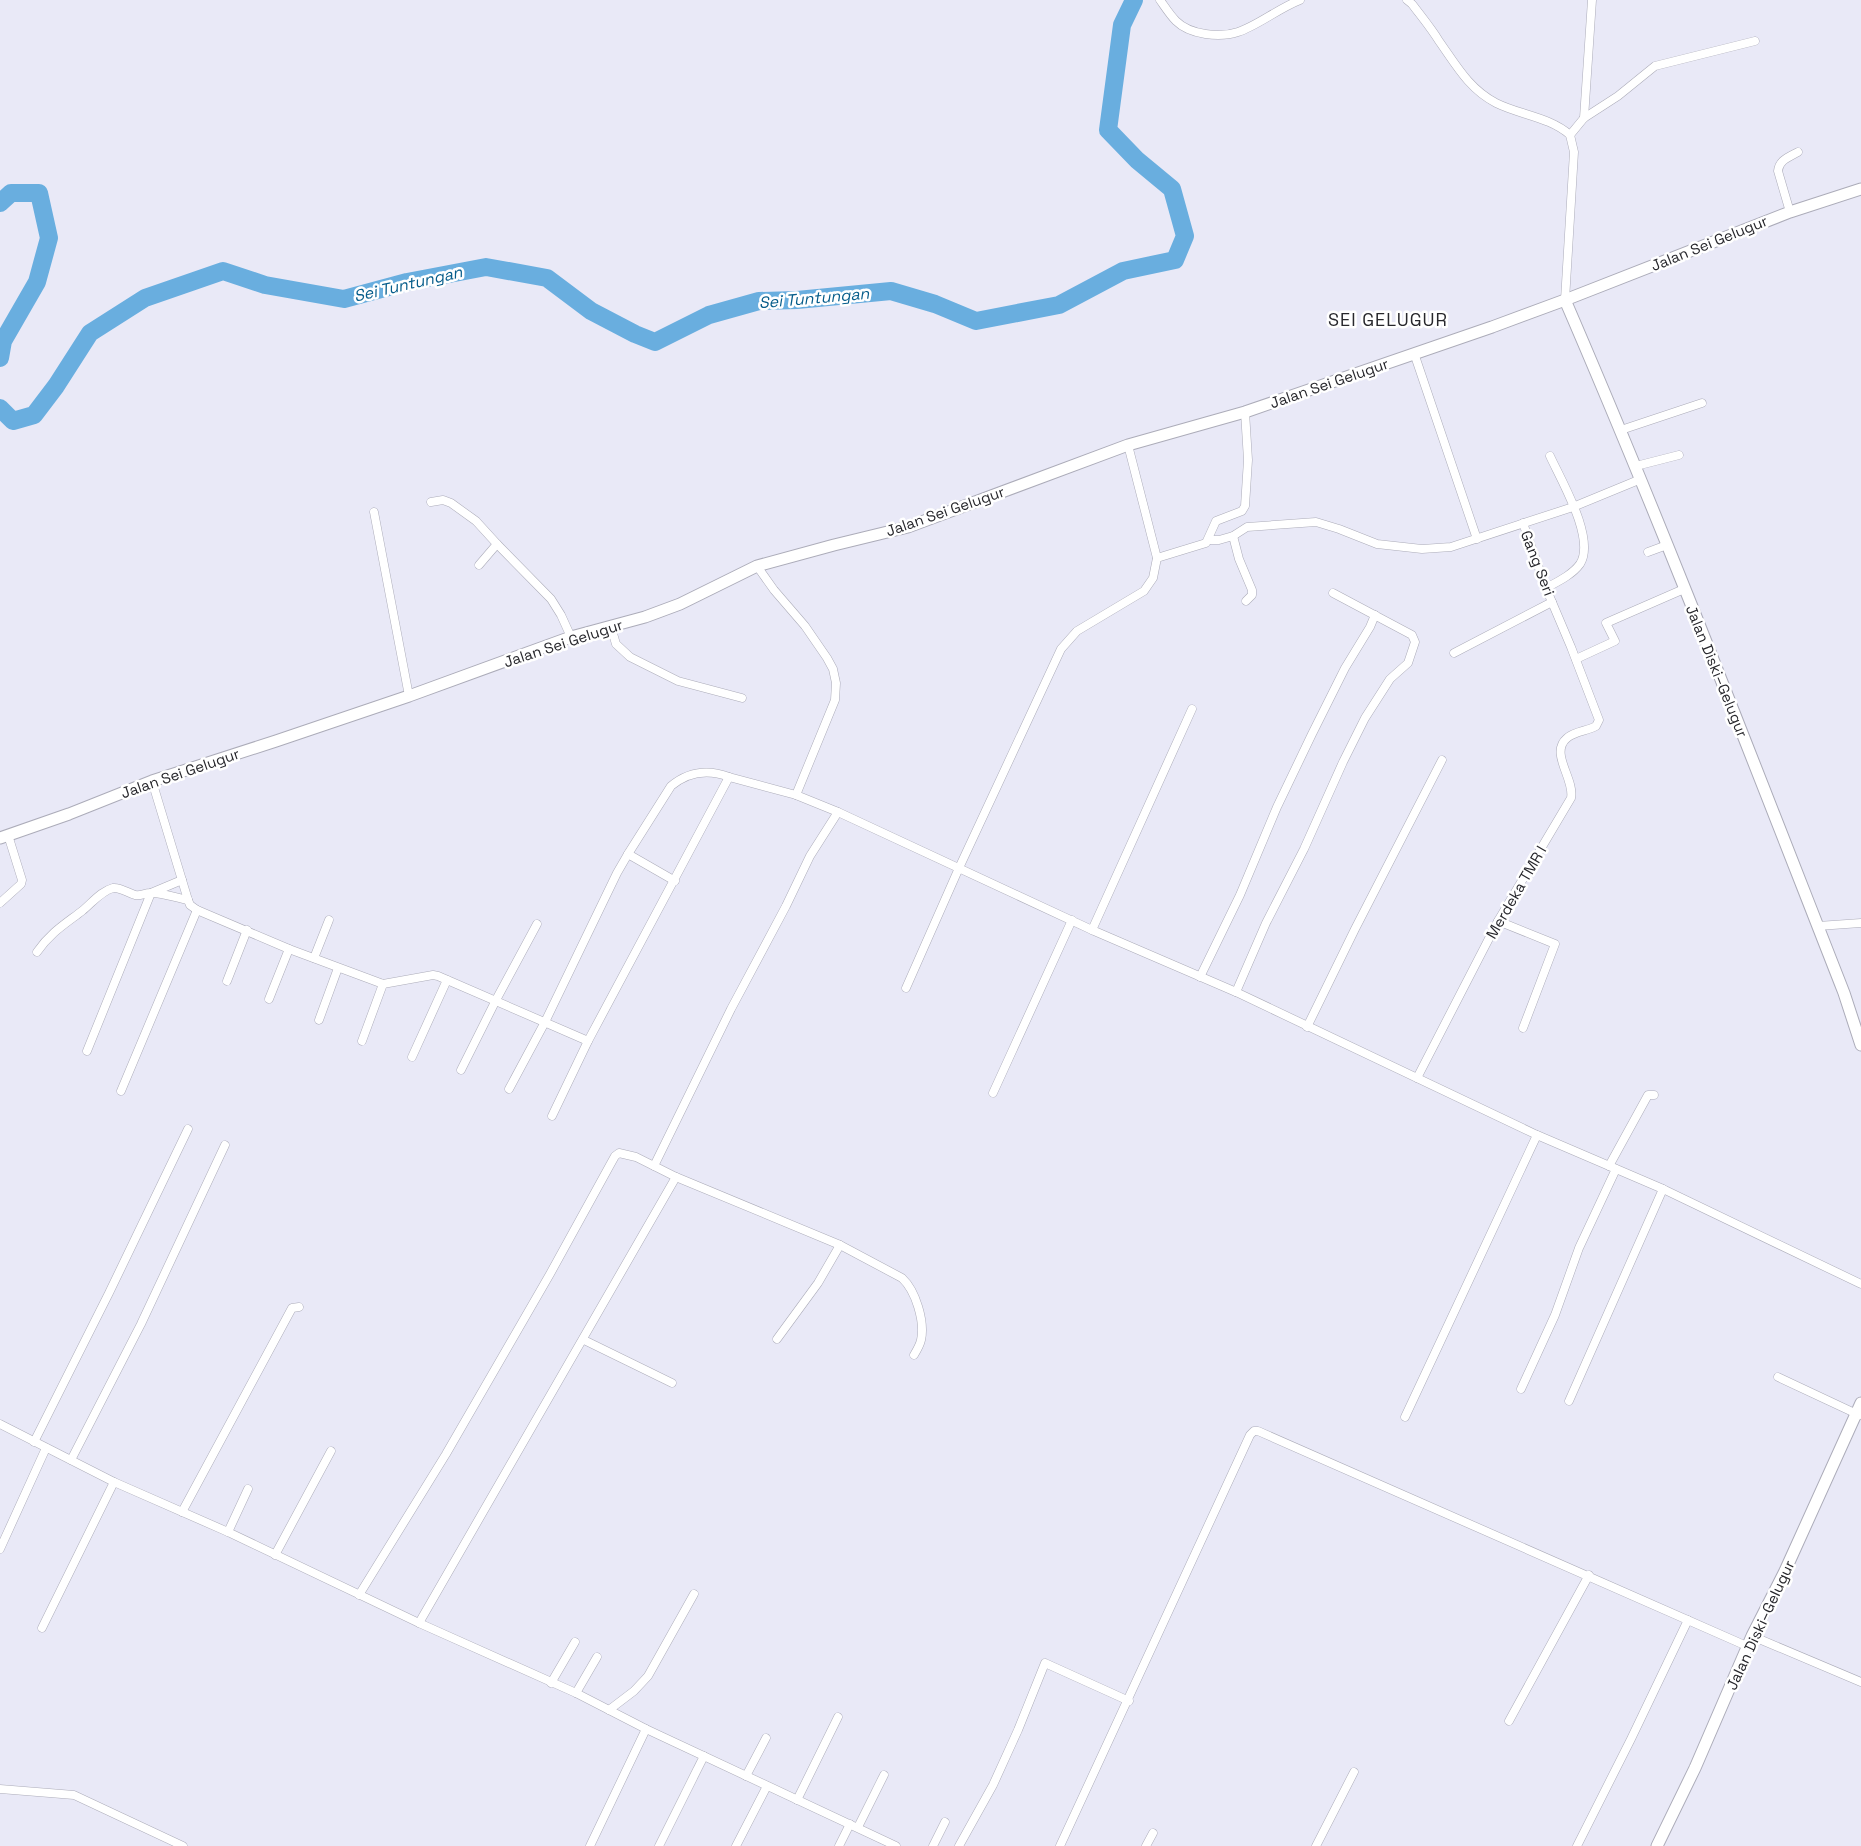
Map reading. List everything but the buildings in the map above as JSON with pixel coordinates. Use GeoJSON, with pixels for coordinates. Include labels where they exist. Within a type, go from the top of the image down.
{"type":"FeatureCollection","features":[{"type":"Feature","properties":{"kind":"main road","name":"Jalan Sei Gelugur"},"geometry":{"type":"LineString","coordinates":[[4,836],[69,814],[152,781],[409,696],[571,637],[645,617],[680,604],[757,566],[908,527],[1128,445],[1245,412],[1565,300],[1790,212],[1861,189]]}},
{"type":"Feature","properties":{"kind":"main road","name":"Jalan Diski–Gelugur"},"geometry":{"type":"LineString","coordinates":[[1565,300],[1668,545],[1844,992],[1861,1045]]}},
{"type":"Feature","properties":{"kind":"main road","name":"Jalan Diski–Gelugur"},"geometry":{"type":"LineString","coordinates":[[1657,1846],[1695,1768],[1750,1642],[1859,1411]]}},
{"type":"Feature","properties":{"kind":"street"},"geometry":{"type":"LineString","coordinates":[[1160,0],[1182,26],[1191,30],[1212,34],[1240,32],[1300,0]]}},
{"type":"Feature","properties":{"kind":"street"},"geometry":{"type":"LineString","coordinates":[[1407,0],[1438,39],[1463,78],[1471,86],[1496,103],[1559,126],[1570,134],[1574,152],[1565,300]]}},
{"type":"Feature","properties":{"kind":"street"},"geometry":{"type":"LineString","coordinates":[[1584,118],[1592,0]]}},
{"type":"Feature","properties":{"kind":"street"},"geometry":{"type":"LineString","coordinates":[[1570,134],[1584,118],[1618,96],[1655,66],[1755,41]]}},
{"type":"Feature","properties":{"kind":"street"},"geometry":{"type":"LineString","coordinates":[[1790,212],[1778,167],[1784,160],[1798,152]]}},
{"type":"Feature","properties":{"kind":"street"},"geometry":{"type":"LineString","coordinates":[[1414,353],[1477,539]]}},
{"type":"Feature","properties":{"kind":"street"},"geometry":{"type":"LineString","coordinates":[[1621,430],[1702,404]]}},
{"type":"Feature","properties":{"kind":"street"},"geometry":{"type":"LineString","coordinates":[[1157,558],[1201,546],[1209,540],[1216,521],[1242,511],[1245,506],[1248,460],[1245,412]]}},
{"type":"Feature","properties":{"kind":"street"},"geometry":{"type":"LineString","coordinates":[[906,988],[959,868],[1061,649],[1077,631],[1144,591],[1153,578],[1157,558],[1128,445]]}},
{"type":"Feature","properties":{"kind":"street"},"geometry":{"type":"LineString","coordinates":[[1636,466],[1679,455]]}},
{"type":"Feature","properties":{"kind":"street"},"geometry":{"type":"LineString","coordinates":[[1546,588],[1572,572],[1579,565],[1583,558],[1585,543],[1573,507],[1550,456]]}},
{"type":"Feature","properties":{"kind":"street","name":"Gang Seri"},"geometry":{"type":"LineString","coordinates":[[1599,720],[1576,658],[1546,588],[1523,523],[1573,507],[1641,479]]}},
{"type":"Feature","properties":{"kind":"street"},"geometry":{"type":"LineString","coordinates":[[432,502],[443,500],[452,503],[476,521],[551,599],[571,637]]}},
{"type":"Feature","properties":{"kind":"street"},"geometry":{"type":"LineString","coordinates":[[374,512],[409,696]]}},
{"type":"Feature","properties":{"kind":"street"},"geometry":{"type":"LineString","coordinates":[[1209,540],[1219,540],[1233,536],[1240,530],[1247,528],[1316,522],[1377,544],[1422,549],[1451,547],[1523,523]]}},
{"type":"Feature","properties":{"kind":"street"},"geometry":{"type":"LineString","coordinates":[[1233,536],[1239,559],[1252,590],[1252,596],[1246,601]]}},
{"type":"Feature","properties":{"kind":"street"},"geometry":{"type":"LineString","coordinates":[[479,565],[497,544]]}},
{"type":"Feature","properties":{"kind":"street"},"geometry":{"type":"LineString","coordinates":[[1648,552],[1668,545]]}},
{"type":"Feature","properties":{"kind":"street"},"geometry":{"type":"LineString","coordinates":[[757,566],[816,642],[833,669],[836,683],[834,700],[796,795]]}},
{"type":"Feature","properties":{"kind":"street"},"geometry":{"type":"LineString","coordinates":[[1576,658],[1615,641],[1606,623],[1684,589]]}},
{"type":"Feature","properties":{"kind":"street"},"geometry":{"type":"LineString","coordinates":[[1236,992],[1266,923],[1304,849],[1342,762],[1365,718],[1390,679],[1408,663],[1415,642],[1412,635],[1333,593]]}},
{"type":"Feature","properties":{"kind":"street"},"geometry":{"type":"LineString","coordinates":[[1454,653],[1552,602]]}},
{"type":"Feature","properties":{"kind":"street"},"geometry":{"type":"LineString","coordinates":[[1200,977],[1240,895],[1277,808],[1312,734],[1345,668],[1370,627],[1375,615]]}},
{"type":"Feature","properties":{"kind":"street"},"geometry":{"type":"LineString","coordinates":[[611,627],[616,644],[630,657],[678,681],[742,698]]}},
{"type":"Feature","properties":{"kind":"street"},"geometry":{"type":"LineString","coordinates":[[1092,930],[1192,709]]}},
{"type":"Feature","properties":{"kind":"street","name":"Merdeka TMR I"},"geometry":{"type":"LineString","coordinates":[[1418,1078],[1498,921],[1571,798],[1571,788],[1561,751],[1563,743],[1570,736],[1593,728],[1599,720]]}},
{"type":"Feature","properties":{"kind":"street"},"geometry":{"type":"LineString","coordinates":[[1307,1027],[1442,760]]}},
{"type":"Feature","properties":{"kind":"street"},"geometry":{"type":"LineString","coordinates":[[509,1089],[545,1022],[617,873],[671,786],[679,780],[696,773],[716,772],[729,778],[796,795],[838,812],[1092,930],[1236,992],[1537,1134],[1663,1189],[1861,1284]]}},
{"type":"Feature","properties":{"kind":"street"},"geometry":{"type":"LineString","coordinates":[[552,1116],[588,1041],[729,778]]}},
{"type":"Feature","properties":{"kind":"street"},"geometry":{"type":"LineString","coordinates":[[152,781],[188,900],[197,910],[289,949],[383,984],[432,975],[447,980],[588,1041]]}},
{"type":"Feature","properties":{"kind":"street"},"geometry":{"type":"LineString","coordinates":[[654,1166],[731,1009],[786,906],[810,856],[838,812]]}},
{"type":"Feature","properties":{"kind":"street"},"geometry":{"type":"LineString","coordinates":[[0,903],[21,884],[22,880],[4,836]]}},
{"type":"Feature","properties":{"kind":"street"},"geometry":{"type":"LineString","coordinates":[[628,854],[675,881]]}},
{"type":"Feature","properties":{"kind":"street"},"geometry":{"type":"LineString","coordinates":[[37,952],[62,924],[82,911],[101,894],[116,888],[134,895],[140,895],[151,893],[182,880]]}},
{"type":"Feature","properties":{"kind":"street"},"geometry":{"type":"LineString","coordinates":[[151,893],[188,900]]}},
{"type":"Feature","properties":{"kind":"street"},"geometry":{"type":"LineString","coordinates":[[87,1051],[151,893]]}},
{"type":"Feature","properties":{"kind":"street"},"geometry":{"type":"LineString","coordinates":[[121,1091],[197,910]]}},
{"type":"Feature","properties":{"kind":"street"},"geometry":{"type":"LineString","coordinates":[[314,958],[329,920]]}},
{"type":"Feature","properties":{"kind":"street"},"geometry":{"type":"LineString","coordinates":[[993,1093],[1072,920]]}},
{"type":"Feature","properties":{"kind":"street"},"geometry":{"type":"LineString","coordinates":[[1498,921],[1555,944],[1523,1028]]}},
{"type":"Feature","properties":{"kind":"street"},"geometry":{"type":"LineString","coordinates":[[1818,926],[1861,923]]}},
{"type":"Feature","properties":{"kind":"street"},"geometry":{"type":"LineString","coordinates":[[462,1070],[496,1000],[537,924]]}},
{"type":"Feature","properties":{"kind":"street"},"geometry":{"type":"LineString","coordinates":[[227,981],[248,930]]}},
{"type":"Feature","properties":{"kind":"street"},"geometry":{"type":"LineString","coordinates":[[269,999],[289,949]]}},
{"type":"Feature","properties":{"kind":"street"},"geometry":{"type":"LineString","coordinates":[[319,1020],[338,968]]}},
{"type":"Feature","properties":{"kind":"street"},"geometry":{"type":"LineString","coordinates":[[412,1057],[447,980]]}},
{"type":"Feature","properties":{"kind":"street"},"geometry":{"type":"LineString","coordinates":[[362,1041],[383,984]]}},
{"type":"Feature","properties":{"kind":"street"},"geometry":{"type":"LineString","coordinates":[[1521,1389],[1555,1315],[1579,1248],[1612,1167],[1644,1101],[1648,1095],[1654,1095]]}},
{"type":"Feature","properties":{"kind":"street"},"geometry":{"type":"LineString","coordinates":[[34,1442],[109,1293],[188,1129]]}},
{"type":"Feature","properties":{"kind":"street"},"geometry":{"type":"LineString","coordinates":[[1405,1417],[1537,1134]]}},
{"type":"Feature","properties":{"kind":"street"},"geometry":{"type":"LineString","coordinates":[[71,1460],[141,1324],[225,1145]]}},
{"type":"Feature","properties":{"kind":"street"},"geometry":{"type":"LineString","coordinates":[[359,1595],[446,1454],[550,1274],[615,1156],[619,1153],[624,1153],[676,1177],[858,1253],[906,1281],[917,1302],[920,1318],[921,1339],[914,1355]]}},
{"type":"Feature","properties":{"kind":"street"},"geometry":{"type":"LineString","coordinates":[[418,1623],[584,1340],[676,1177]]}},
{"type":"Feature","properties":{"kind":"street"},"geometry":{"type":"LineString","coordinates":[[1568,1401],[1663,1189]]}},
{"type":"Feature","properties":{"kind":"street"},"geometry":{"type":"LineString","coordinates":[[777,1339],[818,1283],[840,1245]]}},
{"type":"Feature","properties":{"kind":"street"},"geometry":{"type":"LineString","coordinates":[[182,1512],[254,1375],[292,1308],[299,1307]]}},
{"type":"Feature","properties":{"kind":"street"},"geometry":{"type":"LineString","coordinates":[[584,1340],[672,1383]]}},
{"type":"Feature","properties":{"kind":"street"},"geometry":{"type":"LineString","coordinates":[[1778,1377],[1859,1411]]}},
{"type":"Feature","properties":{"kind":"street"},"geometry":{"type":"LineString","coordinates":[[0,1424],[114,1482],[228,1532],[418,1623],[576,1693],[646,1729],[896,1846]]}},
{"type":"Feature","properties":{"kind":"street"},"geometry":{"type":"LineString","coordinates":[[1060,1846],[1129,1701],[1246,1444],[1254,1431],[1258,1431],[1589,1575],[1688,1620],[1861,1682]]}},
{"type":"Feature","properties":{"kind":"street"},"geometry":{"type":"LineString","coordinates":[[0,1549],[46,1448]]}},
{"type":"Feature","properties":{"kind":"street"},"geometry":{"type":"LineString","coordinates":[[275,1555],[331,1451]]}},
{"type":"Feature","properties":{"kind":"street"},"geometry":{"type":"LineString","coordinates":[[42,1628],[114,1482]]}},
{"type":"Feature","properties":{"kind":"street"},"geometry":{"type":"LineString","coordinates":[[228,1532],[248,1489]]}},
{"type":"Feature","properties":{"kind":"street"},"geometry":{"type":"LineString","coordinates":[[1509,1721],[1589,1575]]}},
{"type":"Feature","properties":{"kind":"street"},"geometry":{"type":"LineString","coordinates":[[609,1710],[634,1691],[648,1676],[694,1594]]}},
{"type":"Feature","properties":{"kind":"street"},"geometry":{"type":"LineString","coordinates":[[1577,1846],[1688,1620]]}},
{"type":"Feature","properties":{"kind":"street"},"geometry":{"type":"LineString","coordinates":[[550,1683],[575,1642]]}},
{"type":"Feature","properties":{"kind":"street"},"geometry":{"type":"LineString","coordinates":[[576,1693],[597,1657]]}},
{"type":"Feature","properties":{"kind":"street"},"geometry":{"type":"LineString","coordinates":[[959,1846],[993,1785],[1045,1663],[1129,1701]]}},
{"type":"Feature","properties":{"kind":"street"},"geometry":{"type":"LineString","coordinates":[[797,1800],[838,1718]]}},
{"type":"Feature","properties":{"kind":"street"},"geometry":{"type":"LineString","coordinates":[[590,1846],[646,1729]]}},
{"type":"Feature","properties":{"kind":"street"},"geometry":{"type":"LineString","coordinates":[[746,1776],[766,1738]]}},
{"type":"Feature","properties":{"kind":"street"},"geometry":{"type":"LineString","coordinates":[[659,1846],[704,1756]]}},
{"type":"Feature","properties":{"kind":"street"},"geometry":{"type":"LineString","coordinates":[[1316,1846],[1354,1772]]}},
{"type":"Feature","properties":{"kind":"street"},"geometry":{"type":"LineString","coordinates":[[839,1846],[854,1826],[884,1775]]}},
{"type":"Feature","properties":{"kind":"street"},"geometry":{"type":"LineString","coordinates":[[736,1846],[767,1786]]}},
{"type":"Feature","properties":{"kind":"street"},"geometry":{"type":"LineString","coordinates":[[0,1789],[74,1795],[183,1846]]}},
{"type":"Feature","properties":{"kind":"street"},"geometry":{"type":"LineString","coordinates":[[933,1846],[945,1822]]}},
{"type":"Feature","properties":{"kind":"street"},"geometry":{"type":"LineString","coordinates":[[1146,1846],[1153,1833]]}},
{"type":"Feature","properties":{"kind":"street"},"geometry":{"type":"LineString","coordinates":[[873,1846],[877,1837]]}},
{"type":"Feature","properties":{"kind":"waterway","name":"Sei Tuntungan"},"geometry":{"type":"LineString","coordinates":[[0,408],[13,421],[34,415],[56,386],[90,333],[145,298],[223,271],[265,285],[344,299],[407,282],[486,267],[547,278],[591,311],[635,334],[655,342],[709,315],[759,301],[797,300],[891,291],[935,304],[976,321],[1059,305],[1123,271],[1175,260],[1185,236],[1172,189],[1137,160],[1108,130],[1122,25],[1134,0]]}},
{"type":"Feature","properties":{"kind":"waterway","name":"Sei Tuntungan"},"geometry":{"type":"LineString","coordinates":[[0,203],[11,193],[39,193],[49,238],[37,282],[3,341],[0,358]]}},
{"type":"Feature","properties":{"kind":"district","name":"SEI GELUGUR"},"geometry":{"type":"Point","coordinates":[1388,319]}}]}
